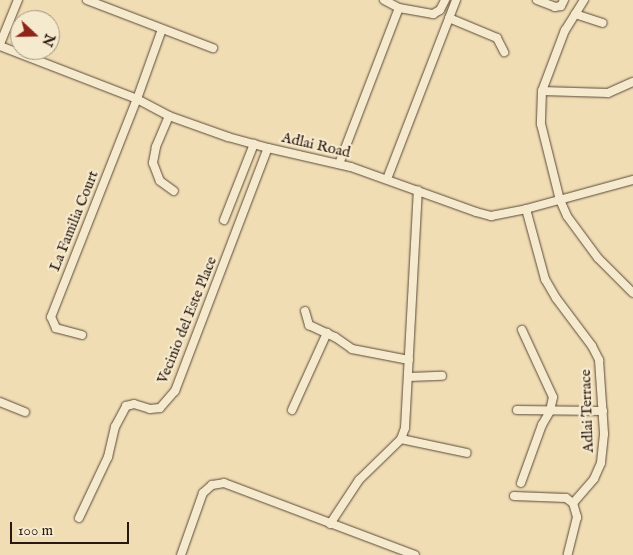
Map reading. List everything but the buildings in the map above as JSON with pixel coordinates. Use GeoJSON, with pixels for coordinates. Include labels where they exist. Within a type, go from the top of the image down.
{"type":"FeatureCollection","features":[{"type":"Feature","properties":{"kind":"street"},"geometry":{"type":"LineString","coordinates":[[0,45],[18,0]]}},
{"type":"Feature","properties":{"kind":"street"},"geometry":{"type":"LineString","coordinates":[[87,0],[213,48]]}},
{"type":"Feature","properties":{"kind":"street"},"geometry":{"type":"LineString","coordinates":[[384,0],[399,8],[433,14],[440,10],[446,0]]}},
{"type":"Feature","properties":{"kind":"street"},"geometry":{"type":"LineString","coordinates":[[386,179],[456,0]]}},
{"type":"Feature","properties":{"kind":"street"},"geometry":{"type":"LineString","coordinates":[[536,0],[555,7],[561,6],[564,0]]}},
{"type":"Feature","properties":{"kind":"street"},"geometry":{"type":"LineString","coordinates":[[584,0],[565,30],[542,91],[541,124],[560,200],[566,216],[598,258],[633,293]]}},
{"type":"Feature","properties":{"kind":"street"},"geometry":{"type":"LineString","coordinates":[[339,164],[399,8]]}},
{"type":"Feature","properties":{"kind":"street"},"geometry":{"type":"LineString","coordinates":[[575,14],[603,23]]}},
{"type":"Feature","properties":{"kind":"street"},"geometry":{"type":"LineString","coordinates":[[449,18],[497,38],[504,52]]}},
{"type":"Feature","properties":{"kind":"street","name":"La Familia Court"},"geometry":{"type":"LineString","coordinates":[[82,336],[56,328],[51,317],[138,99],[162,29]]}},
{"type":"Feature","properties":{"kind":"street","name":"Adlai Road"},"geometry":{"type":"LineString","coordinates":[[0,45],[138,99],[169,116],[268,148],[339,164],[491,216],[526,209],[633,180]]}},
{"type":"Feature","properties":{"kind":"street"},"geometry":{"type":"LineString","coordinates":[[542,91],[608,93],[633,82]]}},
{"type":"Feature","properties":{"kind":"street"},"geometry":{"type":"LineString","coordinates":[[169,116],[156,147],[152,163],[160,181],[174,192]]}},
{"type":"Feature","properties":{"kind":"street"},"geometry":{"type":"LineString","coordinates":[[224,220],[254,144]]}},
{"type":"Feature","properties":{"kind":"street","name":"Vecinio del Este Place"},"geometry":{"type":"LineString","coordinates":[[79,518],[108,457],[115,427],[126,406],[134,404],[150,409],[160,408],[175,391],[268,148]]}},
{"type":"Feature","properties":{"kind":"street"},"geometry":{"type":"LineString","coordinates":[[330,524],[359,480],[400,439],[405,428],[418,190]]}},
{"type":"Feature","properties":{"kind":"street","name":"Adlai Terrace"},"geometry":{"type":"LineString","coordinates":[[526,209],[545,279],[556,298],[592,346],[599,360],[603,411],[601,463],[594,479],[573,502]]}},
{"type":"Feature","properties":{"kind":"street"},"geometry":{"type":"LineString","coordinates":[[305,311],[308,325],[327,333],[352,349],[409,360]]}},
{"type":"Feature","properties":{"kind":"street"},"geometry":{"type":"LineString","coordinates":[[521,483],[542,425],[550,411],[553,397],[522,330]]}},
{"type":"Feature","properties":{"kind":"street"},"geometry":{"type":"LineString","coordinates":[[292,410],[327,333]]}},
{"type":"Feature","properties":{"kind":"street"},"geometry":{"type":"LineString","coordinates":[[408,377],[442,376]]}},
{"type":"Feature","properties":{"kind":"street"},"geometry":{"type":"LineString","coordinates":[[0,402],[25,412]]}},
{"type":"Feature","properties":{"kind":"street"},"geometry":{"type":"LineString","coordinates":[[517,410],[603,411]]}},
{"type":"Feature","properties":{"kind":"street"},"geometry":{"type":"LineString","coordinates":[[400,439],[467,454]]}},
{"type":"Feature","properties":{"kind":"street"},"geometry":{"type":"LineString","coordinates":[[181,555],[203,493],[212,484],[224,483],[415,555]]}},
{"type":"Feature","properties":{"kind":"street"},"geometry":{"type":"LineString","coordinates":[[514,496],[566,498],[573,502],[577,517],[568,554]]}}]}
